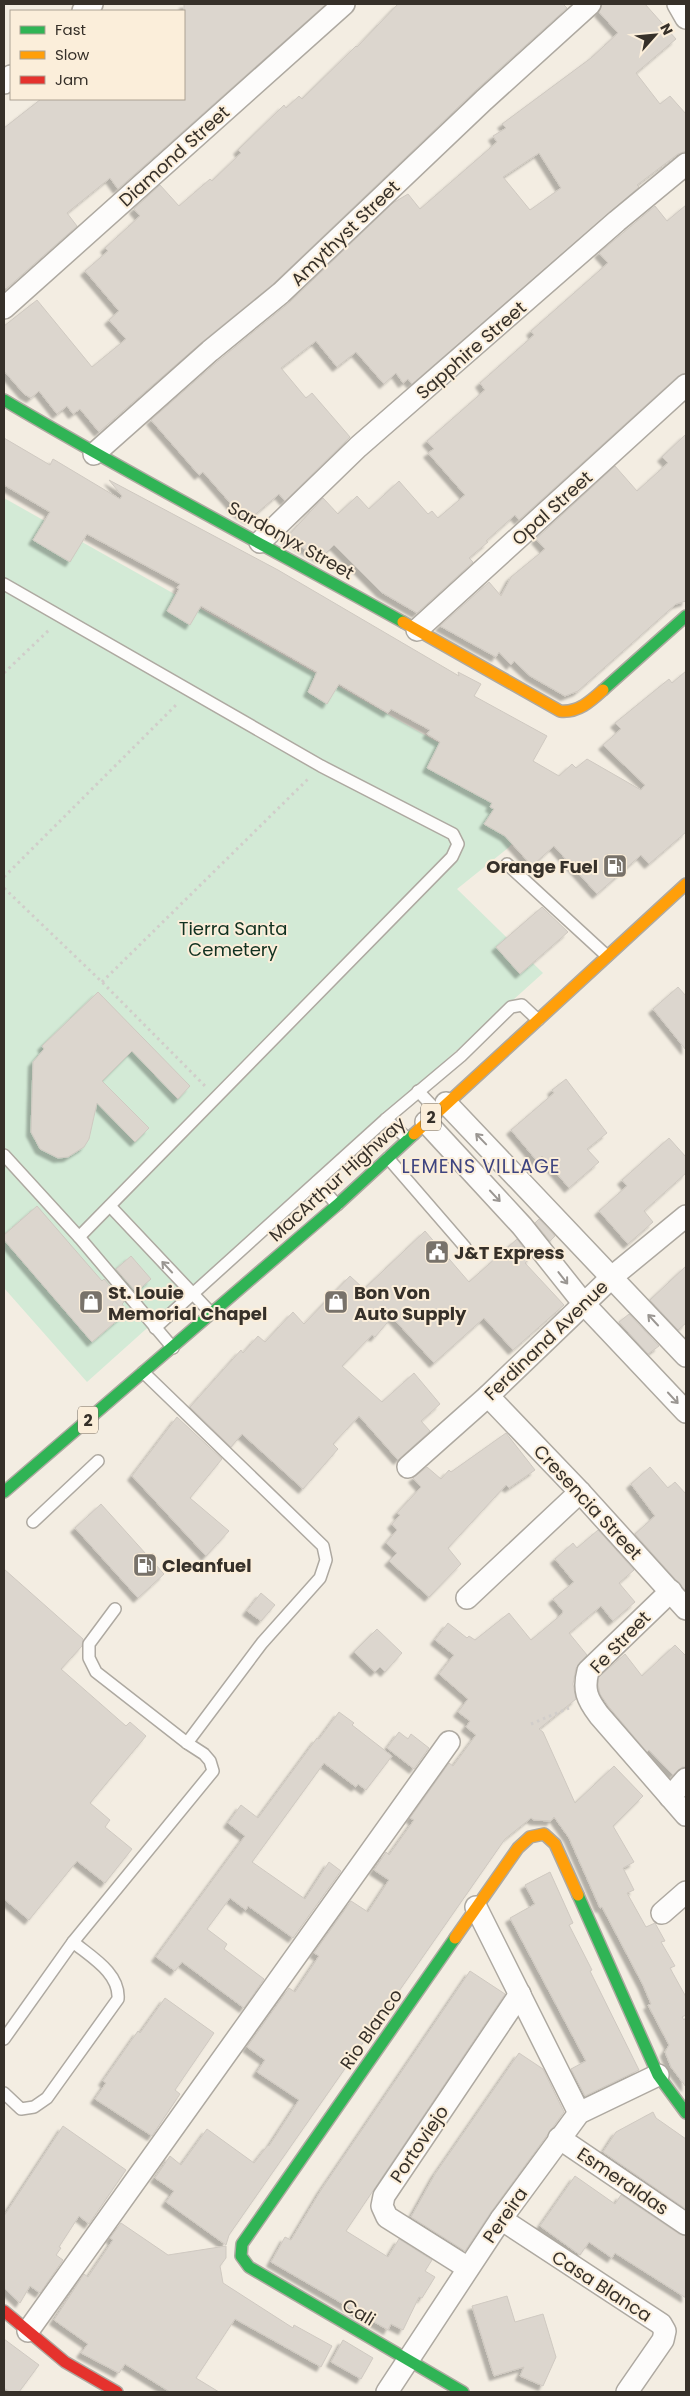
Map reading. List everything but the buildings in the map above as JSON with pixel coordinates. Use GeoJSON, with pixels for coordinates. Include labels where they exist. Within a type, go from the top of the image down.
{"type":"FeatureCollection","features":[{"type":"Feature","properties":{"kind":"main road","name":"Sardonyx Street"},"geometry":{"type":"LineString","coordinates":[[4,400],[94,454],[260,542],[560,711],[568,712],[586,705],[686,616]]}},
{"type":"Feature","properties":{"kind":"main road","name":"MacArthur Highway"},"geometry":{"type":"LineString","coordinates":[[4,1492],[337,1205],[686,884]]}},
{"type":"Feature","properties":{"kind":"main road","name":"Rio Blanco"},"geometry":{"type":"LineString","coordinates":[[241,2256],[242,2244],[476,1907],[518,1848],[530,1837],[544,1834],[555,1844],[658,2075]]}},
{"type":"Feature","properties":{"kind":"main road"},"geometry":{"type":"LineString","coordinates":[[658,2075],[686,2113]]}},
{"type":"Feature","properties":{"kind":"main road","name":"Cali"},"geometry":{"type":"LineString","coordinates":[[241,2256],[250,2267],[406,2361],[463,2392]]}},
{"type":"Feature","properties":{"kind":"main road"},"geometry":{"type":"LineString","coordinates":[[4,2310],[66,2362],[117,2392]]}},
{"type":"Feature","properties":{"kind":"street","name":"Diamond Street"},"geometry":{"type":"LineString","coordinates":[[4,308],[344,4]]}},
{"type":"Feature","properties":{"kind":"street","name":"Amythyst Street"},"geometry":{"type":"LineString","coordinates":[[94,454],[210,351],[282,294],[484,100],[590,4]]}},
{"type":"Feature","properties":{"kind":"street"},"geometry":{"type":"LineString","coordinates":[[678,4],[686,18]]}},
{"type":"Feature","properties":{"kind":"street","name":"Sapphire Street"},"geometry":{"type":"LineString","coordinates":[[260,542],[358,447],[503,323],[617,221],[686,164]]}},
{"type":"Feature","properties":{"kind":"street","name":"Opal Street"},"geometry":{"type":"LineString","coordinates":[[417,630],[686,385]]}},
{"type":"Feature","properties":{"kind":"street"},"geometry":{"type":"LineString","coordinates":[[436,1112],[613,1276],[686,1356]]}},
{"type":"Feature","properties":{"kind":"street"},"geometry":{"type":"LineString","coordinates":[[436,1112],[584,1304],[686,1412]]}},
{"type":"Feature","properties":{"kind":"street","name":"Ferdinand Avenue"},"geometry":{"type":"LineString","coordinates":[[408,1467],[488,1396],[613,1276],[686,1216]]}},
{"type":"Feature","properties":{"kind":"street","name":"Cresencia Street"},"geometry":{"type":"LineString","coordinates":[[488,1396],[580,1492],[671,1590],[686,1609]]}},
{"type":"Feature","properties":{"kind":"street"},"geometry":{"type":"LineString","coordinates":[[467,1598],[580,1492]]}},
{"type":"Feature","properties":{"kind":"street","name":"Fe Street"},"geometry":{"type":"LineString","coordinates":[[588,1700],[584,1684],[588,1671],[671,1590]]}},
{"type":"Feature","properties":{"kind":"street"},"geometry":{"type":"LineString","coordinates":[[588,1700],[686,1815]]}},
{"type":"Feature","properties":{"kind":"street"},"geometry":{"type":"LineString","coordinates":[[28,2331],[449,1742]]}},
{"type":"Feature","properties":{"kind":"street"},"geometry":{"type":"LineString","coordinates":[[670,1797],[686,1779]]}},
{"type":"Feature","properties":{"kind":"street"},"geometry":{"type":"LineString","coordinates":[[662,1913],[686,1892]]}},
{"type":"Feature","properties":{"kind":"street"},"geometry":{"type":"LineString","coordinates":[[476,1907],[579,2113]]}},
{"type":"Feature","properties":{"kind":"street","name":"Portoviejo"},"geometry":{"type":"LineString","coordinates":[[468,2268],[387,2217],[382,2206],[384,2196],[520,1994]]}},
{"type":"Feature","properties":{"kind":"street","name":"Pereira"},"geometry":{"type":"LineString","coordinates":[[387,2392],[501,2219],[579,2113],[658,2075]]}},
{"type":"Feature","properties":{"kind":"street","name":"Esmeraldas"},"geometry":{"type":"LineString","coordinates":[[559,2138],[686,2224]]}},
{"type":"Feature","properties":{"kind":"street","name":"Casa Blanca"},"geometry":{"type":"LineString","coordinates":[[501,2219],[661,2324],[665,2331],[663,2340],[627,2392]]}},
{"type":"Feature","properties":{"kind":"lane"},"geometry":{"type":"LineString","coordinates":[[4,584],[321,766],[453,834],[457,839],[456,851],[217,1098],[79,1237]]}},
{"type":"Feature","properties":{"kind":"lane"},"geometry":{"type":"LineString","coordinates":[[506,864],[608,957]]}},
{"type":"Feature","properties":{"kind":"lane"},"geometry":{"type":"LineString","coordinates":[[155,1328],[386,1119],[462,1056],[511,1007],[522,1005],[538,1020]]}},
{"type":"Feature","properties":{"kind":"lane"},"geometry":{"type":"LineString","coordinates":[[418,1091],[436,1112]]}},
{"type":"Feature","properties":{"kind":"lane"},"geometry":{"type":"LineString","coordinates":[[386,1119],[408,1139]]}},
{"type":"Feature","properties":{"kind":"lane"},"geometry":{"type":"LineString","coordinates":[[4,1155],[79,1237],[173,1348]]}},
{"type":"Feature","properties":{"kind":"lane"},"geometry":{"type":"LineString","coordinates":[[388,1158],[465,1247]]}},
{"type":"Feature","properties":{"kind":"lane"},"geometry":{"type":"LineString","coordinates":[[317,1182],[337,1205]]}},
{"type":"Feature","properties":{"kind":"lane"},"geometry":{"type":"LineString","coordinates":[[110,1206],[212,1314]]}},
{"type":"Feature","properties":{"kind":"lane"},"geometry":{"type":"LineString","coordinates":[[144,1372],[323,1546],[326,1560],[320,1578],[262,1643],[187,1744]]}},
{"type":"Feature","properties":{"kind":"lane"},"geometry":{"type":"LineString","coordinates":[[33,1522],[98,1462]]}},
{"type":"Feature","properties":{"kind":"lane"},"geometry":{"type":"LineString","coordinates":[[4,2039],[73,1942],[213,1771],[210,1761],[204,1754],[187,1744],[96,1672],[88,1658],[89,1644],[115,1609]]}},
{"type":"Feature","properties":{"kind":"lane"},"geometry":{"type":"LineString","coordinates":[[4,2093],[21,2110],[34,2107],[47,2098],[118,1999],[119,1990],[116,1980],[73,1942]]}},
{"type":"Feature","properties":{"kind":"path"},"geometry":{"type":"LineString","coordinates":[[4,674],[61,618]]}},
{"type":"Feature","properties":{"kind":"path"},"geometry":{"type":"LineString","coordinates":[[4,878],[191,690]]}},
{"type":"Feature","properties":{"kind":"path"},"geometry":{"type":"LineString","coordinates":[[102,982],[321,766]]}},
{"type":"Feature","properties":{"kind":"path"},"geometry":{"type":"LineString","coordinates":[[4,888],[102,982],[217,1098]]}},
{"type":"Feature","properties":{"kind":"path"},"geometry":{"type":"LineString","coordinates":[[531,1724],[588,1700]]}},
{"type":"Feature","properties":{"kind":"green space","name":"Tierra Santa Cemetery"},"geometry":{"type":"Polygon","coordinates":[[[4,498],[549,805],[508,848],[457,889],[543,973],[87,1382],[4,1288],[4,498]]]}},
{"type":"Feature","properties":{"kind":"traffic: fast"},"geometry":{"type":"LineString","coordinates":[[4,400],[153,485],[403,622]]}},
{"type":"Feature","properties":{"kind":"traffic: fast"},"geometry":{"type":"LineString","coordinates":[[603,690],[686,616]]}},
{"type":"Feature","properties":{"kind":"traffic: fast"},"geometry":{"type":"LineString","coordinates":[[4,1492],[337,1205],[414,1134]]}},
{"type":"Feature","properties":{"kind":"traffic: fast"},"geometry":{"type":"LineString","coordinates":[[578,1895],[658,2075],[686,2113]]}},
{"type":"Feature","properties":{"kind":"traffic: fast"},"geometry":{"type":"LineString","coordinates":[[455,1938],[242,2244],[241,2256],[249,2267],[463,2392]]}},
{"type":"Feature","properties":{"kind":"traffic: slow"},"geometry":{"type":"LineString","coordinates":[[403,622],[560,711],[578,708],[589,702],[603,690]]}},
{"type":"Feature","properties":{"kind":"traffic: slow"},"geometry":{"type":"LineString","coordinates":[[414,1134],[686,884]]}},
{"type":"Feature","properties":{"kind":"traffic: slow"},"geometry":{"type":"LineString","coordinates":[[455,1938],[518,1848],[530,1837],[544,1834],[555,1844],[578,1895]]}},
{"type":"Feature","properties":{"kind":"traffic: jam"},"geometry":{"type":"LineString","coordinates":[[4,2311],[65,2362],[117,2392]]}},
{"type":"Feature","properties":{"kind":"place","name":"Orange Fuel"},"geometry":{"type":"Point","coordinates":[615,866]}},
{"type":"Feature","properties":{"kind":"place","name":"J&T Express"},"geometry":{"type":"Point","coordinates":[437,1252]}},
{"type":"Feature","properties":{"kind":"place","name":"St. Louie Memorial Chapel"},"geometry":{"type":"Point","coordinates":[91,1302]}},
{"type":"Feature","properties":{"kind":"place","name":"Bon Von Auto Supply"},"geometry":{"type":"Point","coordinates":[336,1302]}},
{"type":"Feature","properties":{"kind":"place","name":"Cleanfuel"},"geometry":{"type":"Point","coordinates":[145,1565]}},
{"type":"Feature","properties":{"kind":"district","name":"LEMENS VILLAGE"},"geometry":{"type":"Point","coordinates":[481,1166]}}]}
